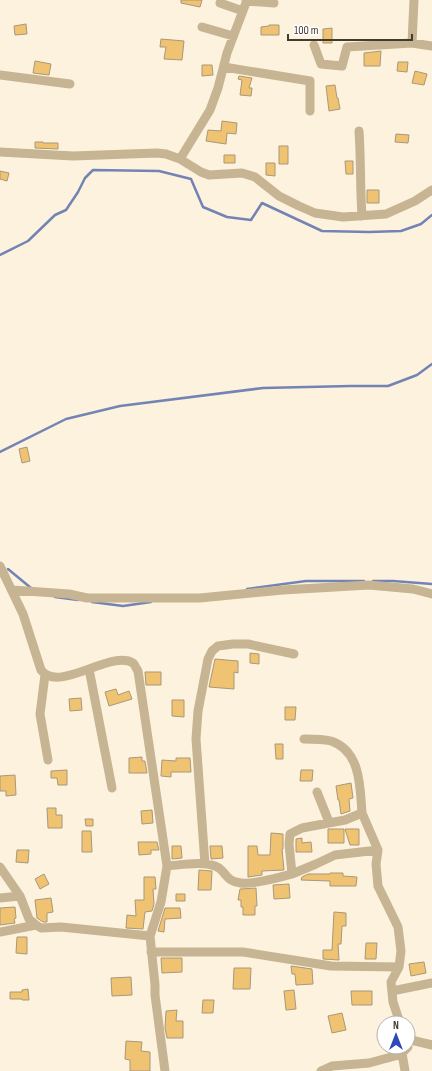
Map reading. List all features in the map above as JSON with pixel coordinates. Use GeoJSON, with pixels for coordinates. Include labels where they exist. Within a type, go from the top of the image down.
{"type":"FeatureCollection","features":[{"type":"Feature","properties":{"kind":"street"},"geometry":{"type":"LineString","coordinates":[[412,44],[414,0]]}},
{"type":"Feature","properties":{"kind":"street"},"geometry":{"type":"LineString","coordinates":[[180,160],[210,110],[233,36],[247,1],[274,3]]}},
{"type":"Feature","properties":{"kind":"street"},"geometry":{"type":"LineString","coordinates":[[220,3],[243,11]]}},
{"type":"Feature","properties":{"kind":"street"},"geometry":{"type":"LineString","coordinates":[[202,27],[233,36]]}},
{"type":"Feature","properties":{"kind":"street"},"geometry":{"type":"LineString","coordinates":[[314,45],[320,64],[342,66],[347,47],[412,44],[432,46]]}},
{"type":"Feature","properties":{"kind":"street"},"geometry":{"type":"LineString","coordinates":[[224,66],[310,81],[310,111]]}},
{"type":"Feature","properties":{"kind":"street"},"geometry":{"type":"LineString","coordinates":[[0,74],[70,84]]}},
{"type":"Feature","properties":{"kind":"street"},"geometry":{"type":"LineString","coordinates":[[359,131],[362,216]]}},
{"type":"Feature","properties":{"kind":"street"},"geometry":{"type":"LineString","coordinates":[[0,152],[74,156],[166,154],[209,175],[242,173],[255,177],[278,196],[315,213],[343,217],[386,214],[415,201],[432,190]]}},
{"type":"Feature","properties":{"kind":"street"},"geometry":{"type":"LineString","coordinates":[[0,566],[23,614],[41,670],[45,675],[53,678],[118,660],[129,661],[134,664],[138,671],[167,866],[161,902],[150,936],[156,985],[155,995],[165,1071]]}},
{"type":"Feature","properties":{"kind":"street"},"geometry":{"type":"LineString","coordinates":[[12,590],[69,594],[87,598],[200,598],[283,590],[369,586],[413,589],[432,594]]}},
{"type":"Feature","properties":{"kind":"street"},"geometry":{"type":"LineString","coordinates":[[205,864],[196,739],[198,711],[208,659],[212,651],[218,646],[233,644],[248,644],[294,654]]}},
{"type":"Feature","properties":{"kind":"street"},"geometry":{"type":"LineString","coordinates":[[89,669],[112,788]]}},
{"type":"Feature","properties":{"kind":"street"},"geometry":{"type":"LineString","coordinates":[[45,675],[40,714],[48,760]]}},
{"type":"Feature","properties":{"kind":"street"},"geometry":{"type":"LineString","coordinates":[[304,739],[330,741],[343,747],[352,758],[360,778],[362,813],[378,850],[376,864],[378,886],[398,927],[401,951],[399,967],[391,982],[393,1002],[397,1015]]}},
{"type":"Feature","properties":{"kind":"street"},"geometry":{"type":"LineString","coordinates":[[317,792],[329,822]]}},
{"type":"Feature","properties":{"kind":"street"},"geometry":{"type":"LineString","coordinates":[[292,874],[289,844],[290,834],[302,828],[344,820],[362,813]]}},
{"type":"Feature","properties":{"kind":"street"},"geometry":{"type":"LineString","coordinates":[[167,866],[205,864],[218,868],[230,880],[242,884],[274,879],[292,874],[316,864],[330,856],[378,850]]}},
{"type":"Feature","properties":{"kind":"street"},"geometry":{"type":"LineString","coordinates":[[0,867],[20,896],[29,919],[41,928],[61,927],[150,936]]}},
{"type":"Feature","properties":{"kind":"street"},"geometry":{"type":"LineString","coordinates":[[0,898],[20,896]]}},
{"type":"Feature","properties":{"kind":"street"},"geometry":{"type":"LineString","coordinates":[[0,932],[36,925]]}},
{"type":"Feature","properties":{"kind":"street"},"geometry":{"type":"LineString","coordinates":[[152,952],[243,952],[331,966],[399,967]]}},
{"type":"Feature","properties":{"kind":"street"},"geometry":{"type":"LineString","coordinates":[[392,991],[432,983]]}},
{"type":"Feature","properties":{"kind":"street"},"geometry":{"type":"LineString","coordinates":[[416,1045],[432,1044]]}},
{"type":"Feature","properties":{"kind":"street"},"geometry":{"type":"LineString","coordinates":[[321,1071],[332,1066],[369,1062],[385,1055]]}},
{"type":"Feature","properties":{"kind":"street"},"geometry":{"type":"LineString","coordinates":[[404,1071],[406,1055]]}},
{"type":"Feature","properties":{"kind":"building"},"geometry":{"type":"Polygon","coordinates":[[[181,0],[202,0],[200,7],[181,3],[181,0]]]}},
{"type":"Feature","properties":{"kind":"building"},"geometry":{"type":"Polygon","coordinates":[[[26,24],[27,34],[15,35],[14,26],[26,24]]]}},
{"type":"Feature","properties":{"kind":"building"},"geometry":{"type":"Polygon","coordinates":[[[279,25],[279,35],[261,35],[261,27],[279,25]]]}},
{"type":"Feature","properties":{"kind":"building"},"geometry":{"type":"Polygon","coordinates":[[[332,28],[332,43],[323,43],[323,29],[332,28]]]}},
{"type":"Feature","properties":{"kind":"building"},"geometry":{"type":"Polygon","coordinates":[[[161,39],[184,41],[182,60],[164,59],[166,47],[160,47],[161,39]]]}},
{"type":"Feature","properties":{"kind":"building"},"geometry":{"type":"Polygon","coordinates":[[[381,51],[380,66],[364,66],[364,53],[381,51]]]}},
{"type":"Feature","properties":{"kind":"building"},"geometry":{"type":"Polygon","coordinates":[[[35,61],[51,64],[49,75],[33,73],[35,61]]]}},
{"type":"Feature","properties":{"kind":"building"},"geometry":{"type":"Polygon","coordinates":[[[398,62],[408,62],[407,72],[397,71],[398,62]]]}},
{"type":"Feature","properties":{"kind":"building"},"geometry":{"type":"Polygon","coordinates":[[[202,65],[212,65],[213,75],[202,76],[202,65]]]}},
{"type":"Feature","properties":{"kind":"building"},"geometry":{"type":"Polygon","coordinates":[[[415,71],[427,74],[424,85],[412,83],[415,71]]]}},
{"type":"Feature","properties":{"kind":"building"},"geometry":{"type":"Polygon","coordinates":[[[239,76],[252,78],[249,88],[252,88],[251,96],[240,95],[242,80],[238,79],[239,76]]]}},
{"type":"Feature","properties":{"kind":"building"},"geometry":{"type":"Polygon","coordinates":[[[335,85],[340,109],[329,111],[326,86],[335,85]]]}},
{"type":"Feature","properties":{"kind":"building"},"geometry":{"type":"Polygon","coordinates":[[[222,121],[237,123],[236,134],[227,133],[226,144],[206,141],[208,130],[221,131],[222,121]]]}},
{"type":"Feature","properties":{"kind":"building"},"geometry":{"type":"Polygon","coordinates":[[[396,134],[409,135],[408,143],[395,142],[396,134]]]}},
{"type":"Feature","properties":{"kind":"building"},"geometry":{"type":"Polygon","coordinates":[[[35,142],[58,143],[58,149],[35,148],[35,142]]]}},
{"type":"Feature","properties":{"kind":"building"},"geometry":{"type":"Polygon","coordinates":[[[279,146],[288,146],[288,164],[279,164],[279,146]]]}},
{"type":"Feature","properties":{"kind":"building"},"geometry":{"type":"Polygon","coordinates":[[[224,155],[235,155],[235,163],[224,163],[224,155]]]}},
{"type":"Feature","properties":{"kind":"building"},"geometry":{"type":"Polygon","coordinates":[[[345,161],[353,161],[353,174],[346,174],[345,161]]]}},
{"type":"Feature","properties":{"kind":"building"},"geometry":{"type":"Polygon","coordinates":[[[266,163],[275,163],[275,176],[266,175],[266,163]]]}},
{"type":"Feature","properties":{"kind":"building"},"geometry":{"type":"Polygon","coordinates":[[[0,171],[9,173],[7,181],[0,179],[0,171]]]}},
{"type":"Feature","properties":{"kind":"building"},"geometry":{"type":"Polygon","coordinates":[[[367,190],[379,190],[379,203],[367,203],[367,190]]]}},
{"type":"Feature","properties":{"kind":"building"},"geometry":{"type":"Polygon","coordinates":[[[27,447],[30,461],[22,463],[19,449],[27,447]]]}},
{"type":"Feature","properties":{"kind":"building"},"geometry":{"type":"Polygon","coordinates":[[[250,653],[259,654],[259,664],[250,663],[250,653]]]}},
{"type":"Feature","properties":{"kind":"building"},"geometry":{"type":"Polygon","coordinates":[[[215,659],[238,661],[238,673],[234,672],[234,689],[209,687],[215,659]]]}},
{"type":"Feature","properties":{"kind":"building"},"geometry":{"type":"Polygon","coordinates":[[[145,672],[161,672],[161,685],[146,685],[145,672]]]}},
{"type":"Feature","properties":{"kind":"building"},"geometry":{"type":"Polygon","coordinates":[[[116,689],[118,695],[129,691],[132,699],[109,706],[105,692],[116,689]]]}},
{"type":"Feature","properties":{"kind":"building"},"geometry":{"type":"Polygon","coordinates":[[[81,698],[82,710],[70,711],[69,699],[81,698]]]}},
{"type":"Feature","properties":{"kind":"building"},"geometry":{"type":"Polygon","coordinates":[[[172,700],[184,700],[184,717],[172,716],[172,700]]]}},
{"type":"Feature","properties":{"kind":"building"},"geometry":{"type":"Polygon","coordinates":[[[285,707],[296,707],[295,720],[285,720],[285,707]]]}},
{"type":"Feature","properties":{"kind":"building"},"geometry":{"type":"Polygon","coordinates":[[[275,744],[283,744],[283,759],[276,759],[275,744]]]}},
{"type":"Feature","properties":{"kind":"building"},"geometry":{"type":"Polygon","coordinates":[[[142,757],[142,761],[145,761],[147,773],[129,773],[129,758],[142,757]]]}},
{"type":"Feature","properties":{"kind":"building"},"geometry":{"type":"Polygon","coordinates":[[[176,758],[190,758],[191,772],[171,772],[171,777],[161,776],[162,760],[176,761],[176,758]]]}},
{"type":"Feature","properties":{"kind":"building"},"geometry":{"type":"Polygon","coordinates":[[[67,770],[67,785],[58,785],[57,778],[51,778],[51,771],[67,770]]]}},
{"type":"Feature","properties":{"kind":"building"},"geometry":{"type":"Polygon","coordinates":[[[301,770],[313,770],[312,781],[300,781],[301,770]]]}},
{"type":"Feature","properties":{"kind":"building"},"geometry":{"type":"Polygon","coordinates":[[[15,775],[16,795],[6,796],[6,791],[0,791],[0,776],[15,775]]]}},
{"type":"Feature","properties":{"kind":"building"},"geometry":{"type":"Polygon","coordinates":[[[351,783],[353,798],[349,799],[350,811],[341,814],[336,786],[351,783]]]}},
{"type":"Feature","properties":{"kind":"building"},"geometry":{"type":"Polygon","coordinates":[[[47,808],[56,808],[56,815],[62,815],[62,828],[48,828],[47,808]]]}},
{"type":"Feature","properties":{"kind":"building"},"geometry":{"type":"Polygon","coordinates":[[[152,810],[153,823],[142,824],[141,811],[152,810]]]}},
{"type":"Feature","properties":{"kind":"building"},"geometry":{"type":"Polygon","coordinates":[[[85,819],[93,819],[93,826],[86,826],[85,819]]]}},
{"type":"Feature","properties":{"kind":"building"},"geometry":{"type":"Polygon","coordinates":[[[328,829],[344,829],[344,843],[328,843],[328,829]]]}},
{"type":"Feature","properties":{"kind":"building"},"geometry":{"type":"Polygon","coordinates":[[[345,829],[359,829],[359,845],[350,845],[345,829]]]}},
{"type":"Feature","properties":{"kind":"building"},"geometry":{"type":"Polygon","coordinates":[[[82,831],[91,831],[92,852],[82,852],[82,831]]]}},
{"type":"Feature","properties":{"kind":"building"},"geometry":{"type":"Polygon","coordinates":[[[271,833],[283,834],[282,849],[284,870],[262,871],[262,875],[248,877],[248,846],[257,846],[258,855],[270,855],[271,833]]]}},
{"type":"Feature","properties":{"kind":"building"},"geometry":{"type":"Polygon","coordinates":[[[302,838],[302,843],[311,842],[312,852],[296,852],[296,839],[302,838]]]}},
{"type":"Feature","properties":{"kind":"building"},"geometry":{"type":"Polygon","coordinates":[[[138,842],[157,842],[159,850],[151,850],[151,854],[139,855],[138,842]]]}},
{"type":"Feature","properties":{"kind":"building"},"geometry":{"type":"Polygon","coordinates":[[[172,846],[181,846],[182,858],[172,859],[172,846]]]}},
{"type":"Feature","properties":{"kind":"building"},"geometry":{"type":"Polygon","coordinates":[[[210,846],[222,846],[223,858],[211,859],[210,846]]]}},
{"type":"Feature","properties":{"kind":"building"},"geometry":{"type":"Polygon","coordinates":[[[17,850],[29,850],[28,863],[16,862],[17,850]]]}},
{"type":"Feature","properties":{"kind":"building"},"geometry":{"type":"Polygon","coordinates":[[[199,870],[212,871],[211,890],[198,890],[199,870]]]}},
{"type":"Feature","properties":{"kind":"building"},"geometry":{"type":"Polygon","coordinates":[[[343,873],[343,876],[357,877],[356,886],[330,886],[330,881],[301,880],[302,877],[308,874],[343,873]]]}},
{"type":"Feature","properties":{"kind":"building"},"geometry":{"type":"Polygon","coordinates":[[[44,874],[49,884],[40,889],[35,879],[44,874]]]}},
{"type":"Feature","properties":{"kind":"building"},"geometry":{"type":"Polygon","coordinates":[[[144,877],[155,877],[156,889],[153,889],[154,904],[152,911],[145,912],[143,929],[126,928],[127,915],[136,916],[135,900],[144,900],[144,877]]]}},
{"type":"Feature","properties":{"kind":"building"},"geometry":{"type":"Polygon","coordinates":[[[289,884],[290,898],[274,899],[273,885],[289,884]]]}},
{"type":"Feature","properties":{"kind":"building"},"geometry":{"type":"Polygon","coordinates":[[[256,888],[257,906],[255,906],[255,915],[243,915],[241,900],[238,900],[240,889],[256,888]]]}},
{"type":"Feature","properties":{"kind":"building"},"geometry":{"type":"Polygon","coordinates":[[[176,894],[185,894],[185,901],[176,901],[176,894]]]}},
{"type":"Feature","properties":{"kind":"building"},"geometry":{"type":"Polygon","coordinates":[[[51,898],[53,912],[47,913],[47,922],[43,922],[37,918],[35,900],[51,898]]]}},
{"type":"Feature","properties":{"kind":"building"},"geometry":{"type":"Polygon","coordinates":[[[15,907],[15,923],[0,925],[0,908],[15,907]]]}},
{"type":"Feature","properties":{"kind":"building"},"geometry":{"type":"Polygon","coordinates":[[[165,908],[180,908],[181,918],[165,919],[164,932],[158,931],[165,908]]]}},
{"type":"Feature","properties":{"kind":"building"},"geometry":{"type":"Polygon","coordinates":[[[334,912],[346,913],[346,926],[342,926],[341,944],[338,944],[339,960],[323,959],[323,950],[332,950],[334,912]]]}},
{"type":"Feature","properties":{"kind":"building"},"geometry":{"type":"Polygon","coordinates":[[[17,937],[27,937],[27,954],[16,953],[17,937]]]}},
{"type":"Feature","properties":{"kind":"building"},"geometry":{"type":"Polygon","coordinates":[[[366,943],[377,943],[376,959],[365,959],[366,943]]]}},
{"type":"Feature","properties":{"kind":"building"},"geometry":{"type":"Polygon","coordinates":[[[161,958],[182,958],[182,972],[162,973],[161,958]]]}},
{"type":"Feature","properties":{"kind":"building"},"geometry":{"type":"Polygon","coordinates":[[[424,962],[426,973],[411,976],[409,964],[424,962]]]}},
{"type":"Feature","properties":{"kind":"building"},"geometry":{"type":"Polygon","coordinates":[[[291,966],[312,969],[313,984],[296,985],[295,974],[292,974],[291,966]]]}},
{"type":"Feature","properties":{"kind":"building"},"geometry":{"type":"Polygon","coordinates":[[[234,968],[251,968],[250,989],[233,989],[234,968]]]}},
{"type":"Feature","properties":{"kind":"building"},"geometry":{"type":"Polygon","coordinates":[[[131,977],[132,995],[112,996],[111,978],[131,977]]]}},
{"type":"Feature","properties":{"kind":"building"},"geometry":{"type":"Polygon","coordinates":[[[28,989],[29,1000],[10,999],[10,992],[22,992],[22,990],[28,989]]]}},
{"type":"Feature","properties":{"kind":"building"},"geometry":{"type":"Polygon","coordinates":[[[294,990],[296,1009],[286,1010],[284,991],[294,990]]]}},
{"type":"Feature","properties":{"kind":"building"},"geometry":{"type":"Polygon","coordinates":[[[351,991],[372,991],[372,1005],[352,1005],[351,991]]]}},
{"type":"Feature","properties":{"kind":"building"},"geometry":{"type":"Polygon","coordinates":[[[203,1000],[214,1000],[213,1013],[202,1013],[203,1000]]]}},
{"type":"Feature","properties":{"kind":"building"},"geometry":{"type":"Polygon","coordinates":[[[177,1010],[176,1021],[183,1021],[183,1038],[167,1038],[165,1028],[166,1011],[177,1010]]]}},
{"type":"Feature","properties":{"kind":"building"},"geometry":{"type":"Polygon","coordinates":[[[342,1013],[346,1030],[332,1033],[328,1016],[342,1013]]]}},
{"type":"Feature","properties":{"kind":"building"},"geometry":{"type":"Polygon","coordinates":[[[126,1041],[142,1042],[141,1051],[150,1052],[150,1071],[130,1071],[130,1060],[125,1059],[126,1041]]]}},
{"type":"Feature","properties":{"kind":"waterway"},"geometry":{"type":"LineString","coordinates":[[0,255],[28,241],[55,215],[66,210],[85,178],[93,170],[159,171],[191,179],[203,207],[227,217],[251,220],[262,203],[322,231],[401,231],[421,224],[432,215]]}},
{"type":"Feature","properties":{"kind":"waterway"},"geometry":{"type":"LineString","coordinates":[[0,452],[66,419],[120,406],[263,388],[388,386],[417,375],[432,364]]}},
{"type":"Feature","properties":{"kind":"waterway"},"geometry":{"type":"LineString","coordinates":[[8,569],[31,588]]}},
{"type":"Feature","properties":{"kind":"waterway"},"geometry":{"type":"LineString","coordinates":[[247,589],[306,581],[364,581]]}},
{"type":"Feature","properties":{"kind":"waterway"},"geometry":{"type":"LineString","coordinates":[[373,581],[432,584]]}},
{"type":"Feature","properties":{"kind":"waterway"},"geometry":{"type":"LineString","coordinates":[[55,597],[78,600]]}},
{"type":"Feature","properties":{"kind":"waterway"},"geometry":{"type":"LineString","coordinates":[[92,602],[123,606],[151,602]]}}]}
